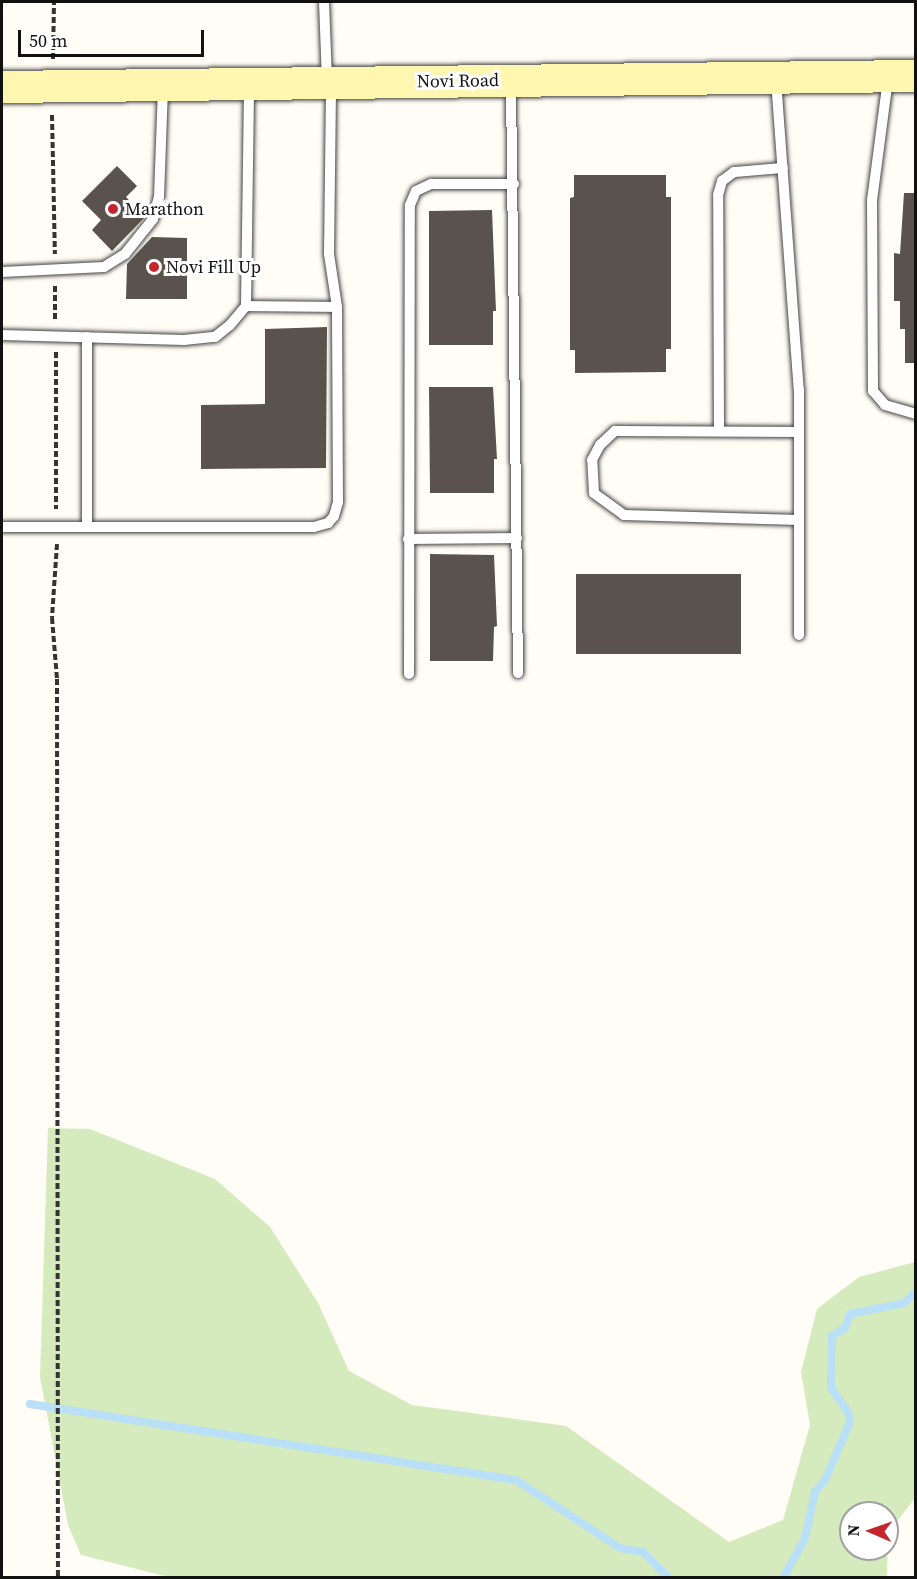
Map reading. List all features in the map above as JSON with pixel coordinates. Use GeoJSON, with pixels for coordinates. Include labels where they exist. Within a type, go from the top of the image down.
{"type":"FeatureCollection","features":[{"type":"Feature","properties":{"kind":"main road","name":"Novi Road"},"geometry":{"type":"LineString","coordinates":[[2,87],[902,76]]}},
{"type":"Feature","properties":{"kind":"lane"},"geometry":{"type":"LineString","coordinates":[[2,527],[314,527],[328,523],[334,516],[339,502],[337,307],[328,254],[329,83],[324,2]]}},
{"type":"Feature","properties":{"kind":"lane"},"geometry":{"type":"LineString","coordinates":[[902,76],[872,201],[873,392],[885,405],[915,414]]}},
{"type":"Feature","properties":{"kind":"lane"},"geometry":{"type":"LineString","coordinates":[[776,77],[800,432],[799,634]]}},
{"type":"Feature","properties":{"kind":"lane"},"geometry":{"type":"LineString","coordinates":[[511,80],[518,673]]}},
{"type":"Feature","properties":{"kind":"lane"},"geometry":{"type":"LineString","coordinates":[[2,335],[184,340],[215,337],[246,306],[250,84]]}},
{"type":"Feature","properties":{"kind":"lane"},"geometry":{"type":"LineString","coordinates":[[2,272],[104,267],[117,262],[153,219],[159,197],[163,85]]}},
{"type":"Feature","properties":{"kind":"lane"},"geometry":{"type":"LineString","coordinates":[[719,432],[718,195],[722,181],[734,172],[783,168]]}},
{"type":"Feature","properties":{"kind":"lane"},"geometry":{"type":"LineString","coordinates":[[409,674],[410,205],[416,191],[431,184],[514,184]]}},
{"type":"Feature","properties":{"kind":"lane"},"geometry":{"type":"LineString","coordinates":[[246,306],[337,307]]}},
{"type":"Feature","properties":{"kind":"lane"},"geometry":{"type":"LineString","coordinates":[[87,337],[87,527]]}},
{"type":"Feature","properties":{"kind":"lane"},"geometry":{"type":"LineString","coordinates":[[799,520],[624,515],[594,493],[592,460],[600,445],[615,431],[800,432]]}},
{"type":"Feature","properties":{"kind":"lane"},"geometry":{"type":"LineString","coordinates":[[408,539],[517,538]]}},
{"type":"Feature","properties":{"kind":"path"},"geometry":{"type":"LineString","coordinates":[[54,2],[54,14]]}},
{"type":"Feature","properties":{"kind":"path"},"geometry":{"type":"LineString","coordinates":[[53,141],[56,527],[52,618],[57,679],[58,1578]]}},
{"type":"Feature","properties":{"kind":"green space"},"geometry":{"type":"Polygon","coordinates":[[[48,1128],[90,1129],[215,1179],[270,1227],[318,1303],[349,1371],[412,1405],[566,1426],[729,1542],[783,1520],[810,1425],[801,1372],[817,1309],[859,1277],[915,1262],[915,1498],[899,1519],[899,1501],[839,1501],[839,1561],[887,1561],[887,1577],[173,1578],[81,1555],[68,1525],[40,1377],[48,1128]]]}},
{"type":"Feature","properties":{"kind":"building"},"geometry":{"type":"Polygon","coordinates":[[[117,166],[137,186],[126,197],[145,217],[112,251],[92,230],[101,220],[82,201],[117,166]]]}},
{"type":"Feature","properties":{"kind":"building"},"geometry":{"type":"Polygon","coordinates":[[[574,175],[666,175],[666,197],[671,197],[671,349],[666,349],[666,372],[575,373],[575,350],[570,350],[570,198],[574,197],[574,175]]]}},
{"type":"Feature","properties":{"kind":"building"},"geometry":{"type":"Polygon","coordinates":[[[904,193],[916,193],[916,363],[905,363],[905,329],[900,329],[900,301],[894,301],[894,253],[900,254],[904,193]]]}},
{"type":"Feature","properties":{"kind":"building"},"geometry":{"type":"Polygon","coordinates":[[[492,210],[496,311],[493,311],[493,345],[429,345],[429,211],[492,210]]]}},
{"type":"Feature","properties":{"kind":"building"},"geometry":{"type":"Polygon","coordinates":[[[152,237],[187,238],[187,299],[126,299],[127,264],[152,237]]]}},
{"type":"Feature","properties":{"kind":"building"},"geometry":{"type":"Polygon","coordinates":[[[327,327],[326,468],[201,469],[201,405],[265,404],[265,329],[327,327]]]}},
{"type":"Feature","properties":{"kind":"building"},"geometry":{"type":"Polygon","coordinates":[[[429,387],[493,387],[497,459],[494,459],[494,493],[430,493],[429,387]]]}},
{"type":"Feature","properties":{"kind":"building"},"geometry":{"type":"Polygon","coordinates":[[[430,554],[494,555],[497,626],[494,627],[493,661],[430,661],[430,554]]]}},
{"type":"Feature","properties":{"kind":"building"},"geometry":{"type":"Polygon","coordinates":[[[576,574],[741,574],[741,654],[576,654],[576,574]]]}},
{"type":"Feature","properties":{"kind":"waterway"},"geometry":{"type":"LineString","coordinates":[[783,1578],[805,1538],[815,1492],[825,1480],[850,1422],[848,1412],[831,1388],[832,1336],[845,1328],[850,1314],[904,1303],[916,1291]]}},
{"type":"Feature","properties":{"kind":"waterway"},"geometry":{"type":"LineString","coordinates":[[30,1404],[516,1480],[620,1548],[643,1552],[669,1578]]}},
{"type":"Feature","properties":{"kind":"place","name":"Marathon"},"geometry":{"type":"Point","coordinates":[113,209]}},
{"type":"Feature","properties":{"kind":"place","name":"Novi Fill Up"},"geometry":{"type":"Point","coordinates":[154,267]}}]}
